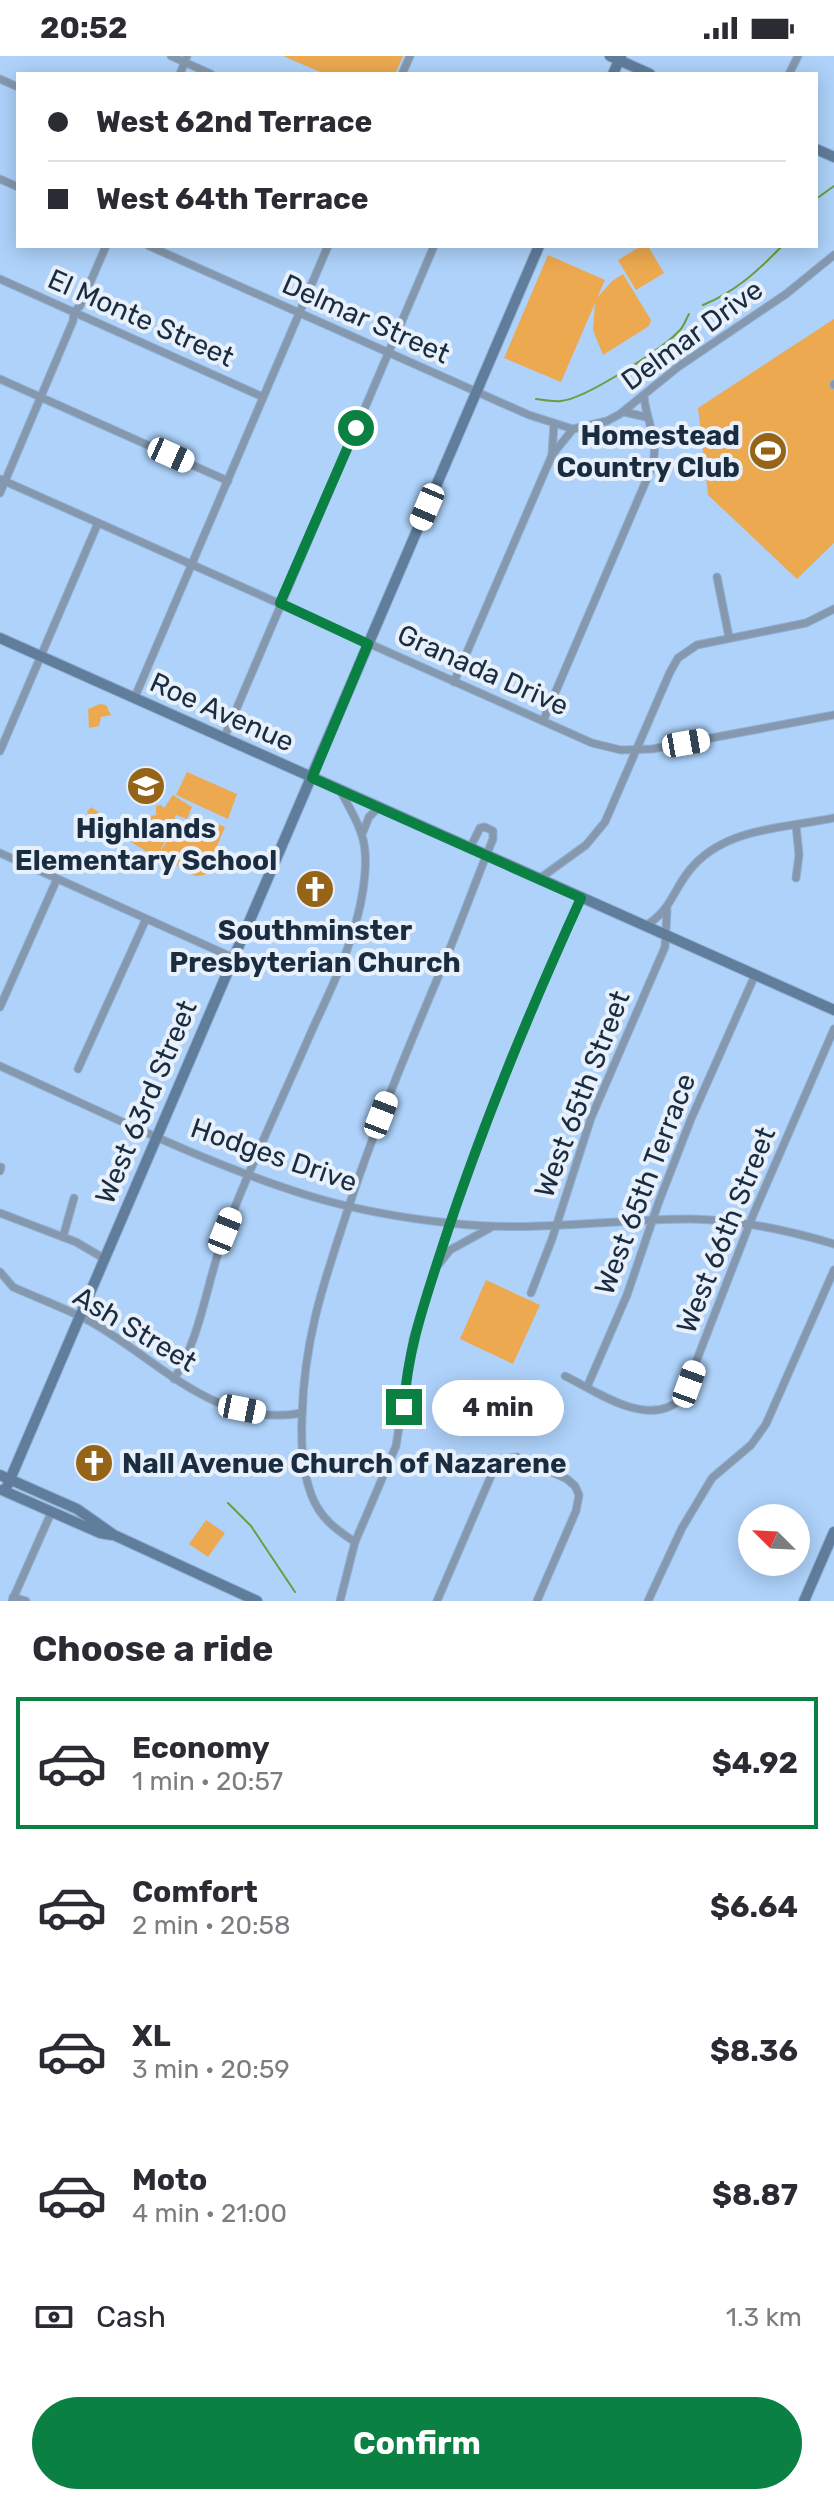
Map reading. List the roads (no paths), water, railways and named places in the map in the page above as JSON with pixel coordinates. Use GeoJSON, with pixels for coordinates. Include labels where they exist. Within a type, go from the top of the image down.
{"type":"FeatureCollection","features":[{"type":"Feature","properties":{"kind":"main road"},"geometry":{"type":"LineString","coordinates":[[617,57],[646,72]]}},
{"type":"Feature","properties":{"kind":"main road","name":"West 63rd Street"},"geometry":{"type":"LineString","coordinates":[[2,1490],[5,1477],[80,1317],[538,248]]}},
{"type":"Feature","properties":{"kind":"main road","name":"Roe Avenue"},"geometry":{"type":"LineString","coordinates":[[0,638],[834,1010]]}},
{"type":"Feature","properties":{"kind":"main road"},"geometry":{"type":"LineString","coordinates":[[5,1477],[77,1509],[114,1535],[257,1601]]}},
{"type":"Feature","properties":{"kind":"main road"},"geometry":{"type":"LineString","coordinates":[[2,1490],[100,1533],[114,1535]]}},
{"type":"Feature","properties":{"kind":"main road"},"geometry":{"type":"LineString","coordinates":[[804,1601],[834,1532]]}},
{"type":"Feature","properties":{"kind":"street"},"geometry":{"type":"LineString","coordinates":[[171,56],[186,59],[208,72]]}},
{"type":"Feature","properties":{"kind":"street"},"geometry":{"type":"LineString","coordinates":[[0,493],[2,480],[41,397],[74,312],[80,306],[105,248]]}},
{"type":"Feature","properties":{"kind":"street","name":"Delmar Street"},"geometry":{"type":"LineString","coordinates":[[153,248],[477,393]]}},
{"type":"Feature","properties":{"kind":"street"},"geometry":{"type":"LineString","coordinates":[[134,699],[327,248]]}},
{"type":"Feature","properties":{"kind":"street"},"geometry":{"type":"LineString","coordinates":[[224,738],[433,248]]}},
{"type":"Feature","properties":{"kind":"street","name":"Delmar Drive"},"geometry":{"type":"LineString","coordinates":[[477,393],[573,429],[607,421],[624,412],[700,351],[786,294],[834,255]]}},
{"type":"Feature","properties":{"kind":"street","name":"El Monte Street"},"geometry":{"type":"LineString","coordinates":[[0,279],[263,397]]}},
{"type":"Feature","properties":{"kind":"street"},"geometry":{"type":"LineString","coordinates":[[0,379],[228,481]]}},
{"type":"Feature","properties":{"kind":"street"},"geometry":{"type":"LineString","coordinates":[[543,721],[652,467],[654,434],[646,417],[644,396]]}},
{"type":"Feature","properties":{"kind":"street"},"geometry":{"type":"LineString","coordinates":[[624,412],[646,417]]}},
{"type":"Feature","properties":{"kind":"street"},"geometry":{"type":"LineString","coordinates":[[552,455],[554,424]]}},
{"type":"Feature","properties":{"kind":"street"},"geometry":{"type":"LineString","coordinates":[[454,682],[552,455],[573,429]]}},
{"type":"Feature","properties":{"kind":"street","name":"Granada Drive"},"geometry":{"type":"LineString","coordinates":[[2,480],[592,743],[621,750],[636,749],[716,738],[834,715]]}},
{"type":"Feature","properties":{"kind":"street"},"geometry":{"type":"LineString","coordinates":[[0,751],[98,523]]}},
{"type":"Feature","properties":{"kind":"street"},"geometry":{"type":"LineString","coordinates":[[717,577],[729,637]]}},
{"type":"Feature","properties":{"kind":"street"},"geometry":{"type":"LineString","coordinates":[[539,879],[597,833],[678,658],[697,645],[806,623],[834,609]]}},
{"type":"Feature","properties":{"kind":"street"},"geometry":{"type":"LineString","coordinates":[[341,792],[363,832]]}},
{"type":"Feature","properties":{"kind":"street"},"geometry":{"type":"LineString","coordinates":[[174,1379],[189,1350],[221,1243],[248,1174],[335,979],[357,916],[365,874],[363,832],[369,817],[378,808]]}},
{"type":"Feature","properties":{"kind":"street","name":"West 65th Street"},"geometry":{"type":"LineString","coordinates":[[645,926],[667,910],[687,872],[710,851],[745,835],[834,818]]}},
{"type":"Feature","properties":{"kind":"street"},"geometry":{"type":"LineString","coordinates":[[796,825],[799,855],[796,878]]}},
{"type":"Feature","properties":{"kind":"street"},"geometry":{"type":"LineString","coordinates":[[355,1542],[333,1528],[320,1513],[312,1497],[302,1455],[303,1381],[312,1321],[349,1206],[404,1057],[494,834],[488,828],[478,830],[470,848]]}},
{"type":"Feature","properties":{"kind":"street"},"geometry":{"type":"LineString","coordinates":[[0,853],[234,958]]}},
{"type":"Feature","properties":{"kind":"street"},"geometry":{"type":"LineString","coordinates":[[559,888],[558,875],[562,863]]}},
{"type":"Feature","properties":{"kind":"street"},"geometry":{"type":"LineString","coordinates":[[0,1007],[57,879]]}},
{"type":"Feature","properties":{"kind":"street"},"geometry":{"type":"LineString","coordinates":[[340,1601],[355,1542],[396,1446],[413,1339],[450,1223],[510,1060],[581,898]]}},
{"type":"Feature","properties":{"kind":"street","name":"West 65th Street"},"geometry":{"type":"LineString","coordinates":[[531,1293],[557,1225],[591,1118],[665,947],[667,910]]}},
{"type":"Feature","properties":{"kind":"street"},"geometry":{"type":"LineString","coordinates":[[78,1069],[146,919]]}},
{"type":"Feature","properties":{"kind":"street","name":"West 65th Terrace"},"geometry":{"type":"LineString","coordinates":[[587,1387],[627,1295],[691,1119],[755,975]]}},
{"type":"Feature","properties":{"kind":"street","name":"West 66th Street"},"geometry":{"type":"LineString","coordinates":[[587,1387],[644,1410],[662,1410],[677,1402],[689,1384],[750,1224],[834,1029]]}},
{"type":"Feature","properties":{"kind":"street","name":"Hodges Drive"},"geometry":{"type":"LineString","coordinates":[[0,1066],[248,1174],[349,1206],[493,1227],[694,1219],[750,1224],[834,1244]]}},
{"type":"Feature","properties":{"kind":"street"},"geometry":{"type":"LineString","coordinates":[[63,1237],[74,1198]]}},
{"type":"Feature","properties":{"kind":"street"},"geometry":{"type":"LineString","coordinates":[[0,1213],[85,1246],[105,1259]]}},
{"type":"Feature","properties":{"kind":"street"},"geometry":{"type":"LineString","coordinates":[[435,1269],[450,1250],[493,1227]]}},
{"type":"Feature","properties":{"kind":"street"},"geometry":{"type":"LineString","coordinates":[[648,1601],[682,1528],[712,1478],[751,1445],[766,1424],[834,1270]]}},
{"type":"Feature","properties":{"kind":"street","name":"Ash Street"},"geometry":{"type":"LineString","coordinates":[[0,1272],[13,1287],[80,1317],[206,1397],[242,1409],[282,1415],[302,1413]]}},
{"type":"Feature","properties":{"kind":"street"},"geometry":{"type":"LineString","coordinates":[[565,1376],[587,1387]]}},
{"type":"Feature","properties":{"kind":"street"},"geometry":{"type":"LineString","coordinates":[[437,1601],[499,1463],[517,1457],[575,1486],[579,1501],[537,1601]]}},
{"type":"Feature","properties":{"kind":"street"},"geometry":{"type":"LineString","coordinates":[[26,1601],[12,1599],[51,1513]]}},
{"type":"Feature","properties":{"kind":"waterway"},"geometry":{"type":"LineString","coordinates":[[818,198],[834,186]]}},
{"type":"Feature","properties":{"kind":"waterway"},"geometry":{"type":"LineString","coordinates":[[703,305],[746,280],[780,248]]}},
{"type":"Feature","properties":{"kind":"waterway"},"geometry":{"type":"LineString","coordinates":[[536,399],[561,401],[587,392],[642,360],[671,338],[689,314]]}},
{"type":"Feature","properties":{"kind":"waterway"},"geometry":{"type":"LineString","coordinates":[[228,1503],[251,1526],[295,1592]]}},
{"type":"Feature","properties":{"kind":"place","name":"Homestead Country Club"},"geometry":{"type":"Point","coordinates":[768,451]}},
{"type":"Feature","properties":{"kind":"place","name":"Highlands Elementary School"},"geometry":{"type":"Point","coordinates":[146,786]}},
{"type":"Feature","properties":{"kind":"place","name":"Southminster Presbyterian Church"},"geometry":{"type":"Point","coordinates":[315,889]}},
{"type":"Feature","properties":{"kind":"place","name":"Nall Avenue Church of Nazarene"},"geometry":{"type":"Point","coordinates":[94,1463]}}]}
